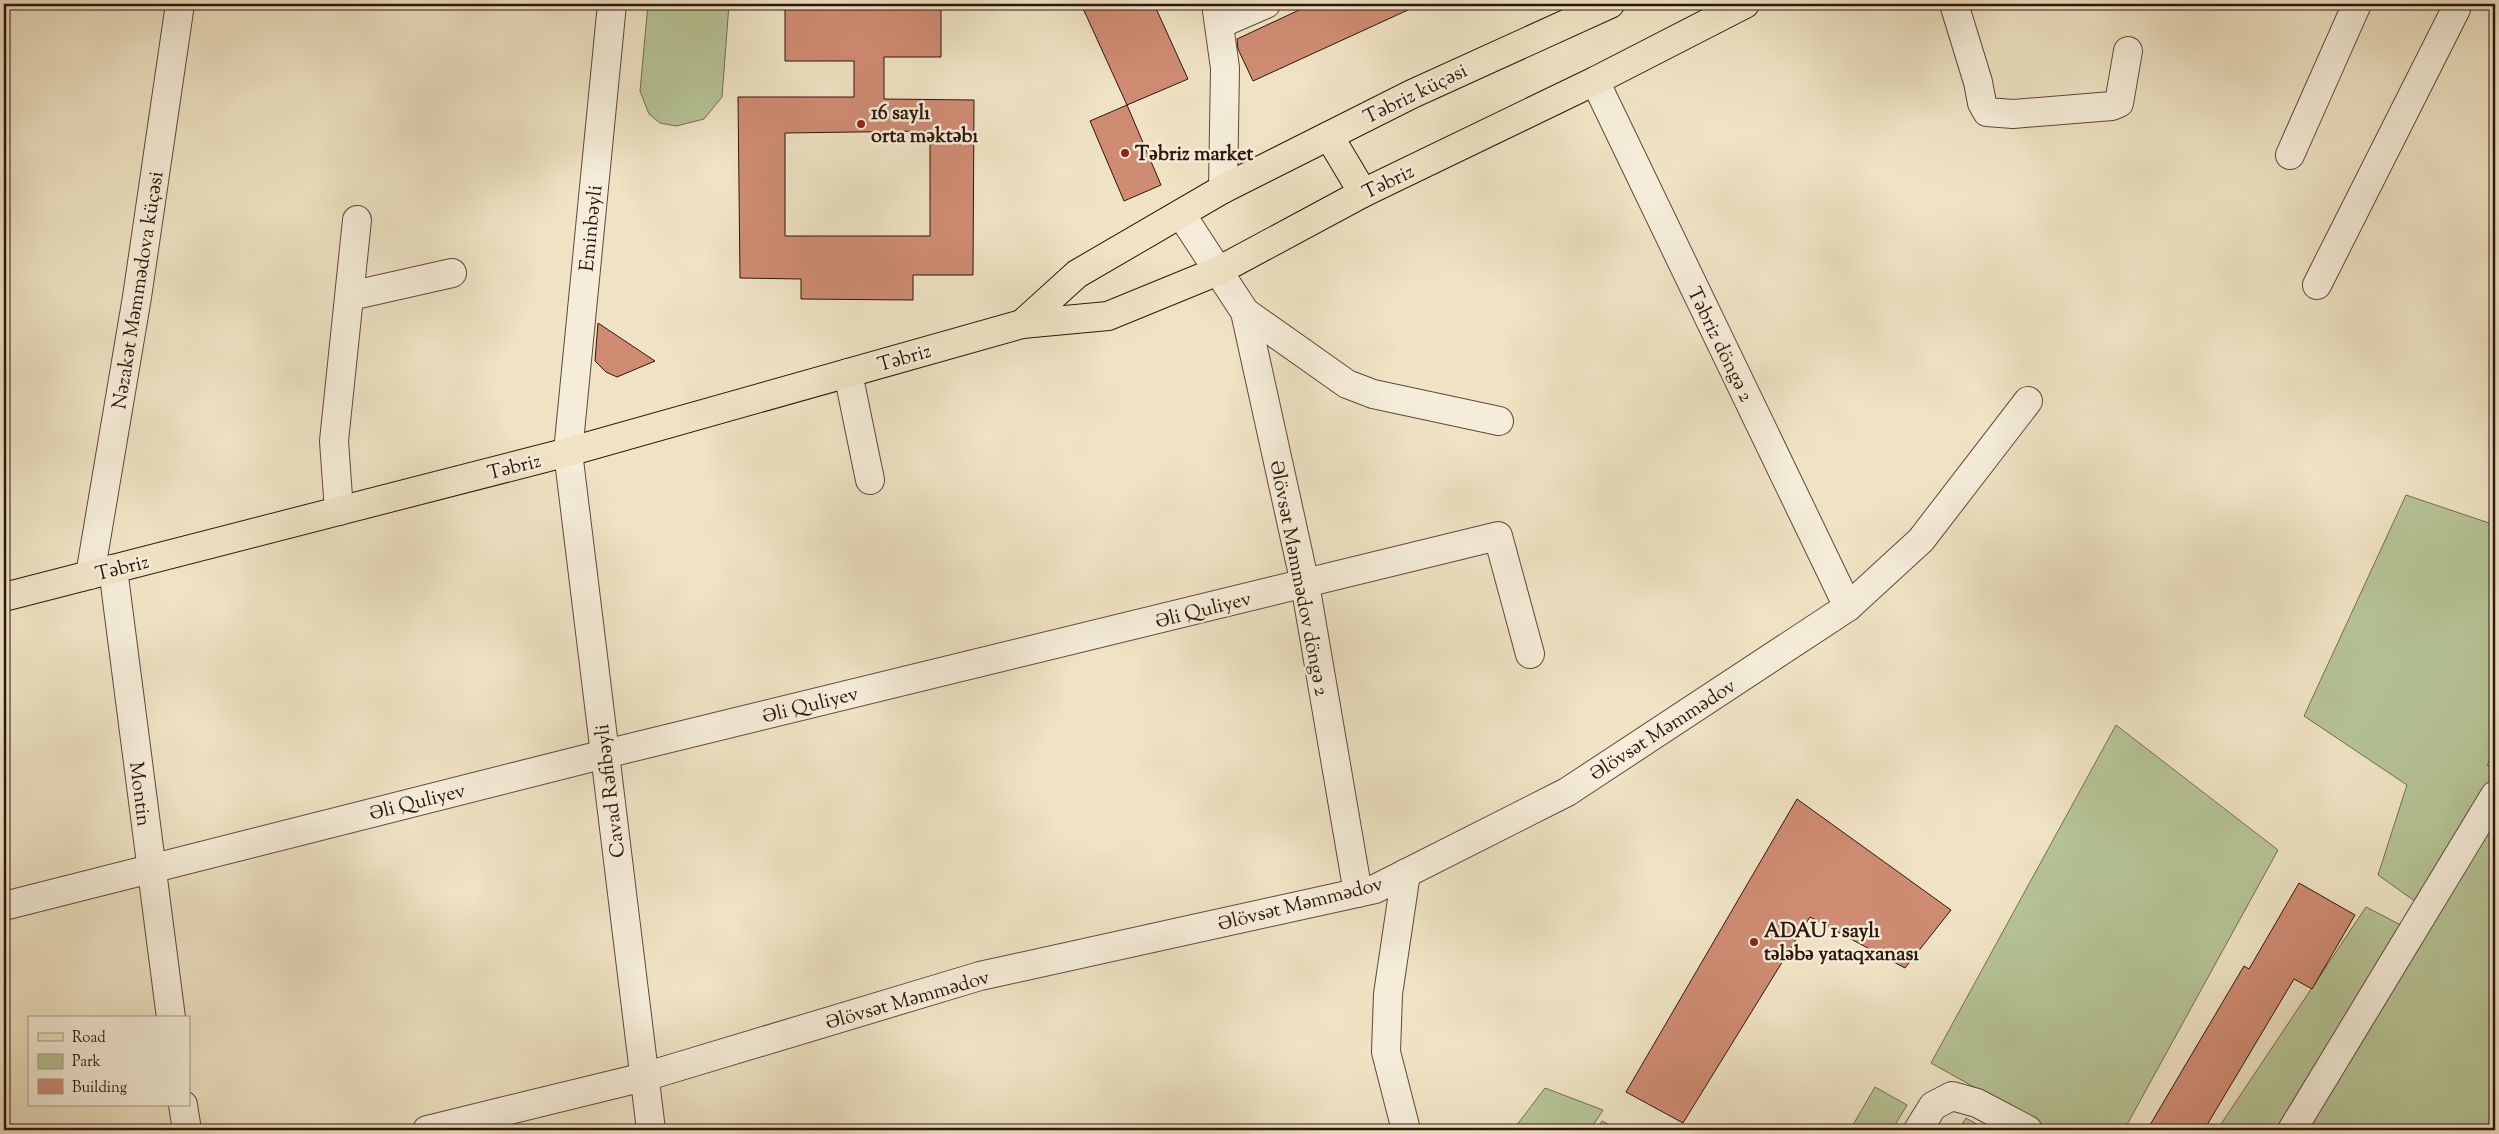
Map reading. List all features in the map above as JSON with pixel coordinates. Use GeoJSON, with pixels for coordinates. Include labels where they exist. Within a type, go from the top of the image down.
{"type":"FeatureCollection","features":[{"type":"Feature","properties":{"kind":"main road","name":"Təbriz küçəsi"},"geometry":{"type":"LineString","coordinates":[[1223,189],[1412,94],[1610,4]]}},
{"type":"Feature","properties":{"kind":"main road","name":"Təbriz"},"geometry":{"type":"LineString","coordinates":[[4,597],[568,452],[1022,324],[1108,316],[1218,271],[1363,193],[1595,81],[1745,4]]}},
{"type":"Feature","properties":{"kind":"main road"},"geometry":{"type":"LineString","coordinates":[[1329,136],[1363,193]]}},
{"type":"Feature","properties":{"kind":"main road","name":"Təbriz"},"geometry":{"type":"LineString","coordinates":[[1022,324],[1077,274],[1223,189]]}},
{"type":"Feature","properties":{"kind":"street","name":"Nəzakət Məmmədova küçəsi"},"geometry":{"type":"LineString","coordinates":[[101,572],[137,297],[180,4]]}},
{"type":"Feature","properties":{"kind":"street","name":"Eminbəyli"},"geometry":{"type":"LineString","coordinates":[[568,452],[612,4]]}},
{"type":"Feature","properties":{"kind":"street"},"geometry":{"type":"LineString","coordinates":[[1223,189],[1225,68],[1218,14],[1266,4]]}},
{"type":"Feature","properties":{"kind":"street"},"geometry":{"type":"LineString","coordinates":[[1954,4],[1978,82],[1982,103],[1987,112],[2013,114],[2112,106],[2119,103],[2128,51]]}},
{"type":"Feature","properties":{"kind":"street"},"geometry":{"type":"LineString","coordinates":[[2290,155],[2357,4]]}},
{"type":"Feature","properties":{"kind":"street"},"geometry":{"type":"LineString","coordinates":[[2317,284],[2456,9],[2456,4]]}},
{"type":"Feature","properties":{"kind":"street","name":"Təbriz döngə 2"},"geometry":{"type":"LineString","coordinates":[[1595,81],[1848,607]]}},
{"type":"Feature","properties":{"kind":"street","name":"Əlövsət Məmmədov döngə 2"},"geometry":{"type":"LineString","coordinates":[[1181,214],[1245,312],[1305,584],[1358,893]]}},
{"type":"Feature","properties":{"kind":"street"},"geometry":{"type":"LineString","coordinates":[[339,511],[334,441],[357,220]]}},
{"type":"Feature","properties":{"kind":"street"},"geometry":{"type":"LineString","coordinates":[[350,296],[452,273]]}},
{"type":"Feature","properties":{"kind":"street"},"geometry":{"type":"LineString","coordinates":[[1245,312],[1347,384],[1373,394],[1499,421]]}},
{"type":"Feature","properties":{"kind":"street"},"geometry":{"type":"LineString","coordinates":[[848,373],[870,480]]}},
{"type":"Feature","properties":{"kind":"street","name":"Əlövsət Məmmədov"},"geometry":{"type":"LineString","coordinates":[[427,1130],[644,1077],[980,976],[1375,889],[1567,792],[1848,607],[1921,540],[2028,401]]}},
{"type":"Feature","properties":{"kind":"street","name":"Cavad Rəfibəyli"},"geometry":{"type":"LineString","coordinates":[[568,452],[651,1130]]}},
{"type":"Feature","properties":{"kind":"street","name":"Əli Quliyev"},"geometry":{"type":"LineString","coordinates":[[4,906],[150,867],[605,754],[1498,536],[1530,654]]}},
{"type":"Feature","properties":{"kind":"street","name":"Montin"},"geometry":{"type":"LineString","coordinates":[[101,572],[150,867],[171,1016]]}},
{"type":"Feature","properties":{"kind":"street"},"geometry":{"type":"LineString","coordinates":[[2292,1130],[2495,795]]}},
{"type":"Feature","properties":{"kind":"street"},"geometry":{"type":"LineString","coordinates":[[1406,874],[1388,994],[1386,1052],[1406,1130]]}},
{"type":"Feature","properties":{"kind":"street"},"geometry":{"type":"LineString","coordinates":[[1918,1130],[1933,1106],[1952,1096],[1977,1103],[2028,1130]]}},
{"type":"Feature","properties":{"kind":"street"},"geometry":{"type":"LineString","coordinates":[[183,1106],[187,1130]]}},
{"type":"Feature","properties":{"kind":"green space"},"geometry":{"type":"Polygon","coordinates":[[[648,4],[729,4],[722,97],[704,119],[676,126],[660,123],[649,114],[640,91],[648,4]]]}},
{"type":"Feature","properties":{"kind":"green space"},"geometry":{"type":"Polygon","coordinates":[[[2406,495],[2495,525],[2495,752],[2487,765],[2495,770],[2495,792],[2416,902],[2378,875],[2407,785],[2304,716],[2406,495]]]}},
{"type":"Feature","properties":{"kind":"green space"},"geometry":{"type":"Polygon","coordinates":[[[2116,725],[2278,850],[2124,1130],[2051,1130],[1931,1063],[2116,725]]]}},
{"type":"Feature","properties":{"kind":"green space"},"geometry":{"type":"Polygon","coordinates":[[[2495,813],[2495,1123],[2492,1130],[2217,1130],[2366,907],[2420,935],[2495,813]]]}},
{"type":"Feature","properties":{"kind":"green space"},"geometry":{"type":"Polygon","coordinates":[[[1875,1087],[1907,1105],[1892,1130],[1850,1130],[1875,1087]]]}},
{"type":"Feature","properties":{"kind":"green space"},"geometry":{"type":"Polygon","coordinates":[[[1545,1088],[1603,1110],[1590,1130],[1513,1130],[1545,1088]]]}},
{"type":"Feature","properties":{"kind":"green space"},"geometry":{"type":"Polygon","coordinates":[[[1966,1118],[1987,1130],[1958,1130],[1966,1118]]]}},
{"type":"Feature","properties":{"kind":"green space"},"geometry":{"type":"Polygon","coordinates":[[[1602,1121],[1620,1130],[1596,1130],[1602,1121]]]}},
{"type":"Feature","properties":{"kind":"building"},"geometry":{"type":"Polygon","coordinates":[[[785,4],[941,4],[941,57],[884,57],[884,99],[974,100],[973,275],[913,275],[913,300],[801,299],[801,279],[740,278],[738,97],[854,97],[854,61],[785,61],[785,4]],[[930,131],[785,133],[785,236],[930,236],[930,131]]]}},
{"type":"Feature","properties":{"kind":"building"},"geometry":{"type":"Polygon","coordinates":[[[1081,4],[1154,4],[1188,79],[1127,105],[1081,4]]]}},
{"type":"Feature","properties":{"kind":"building"},"geometry":{"type":"Polygon","coordinates":[[[1312,4],[1421,4],[1253,81],[1238,49],[1237,39],[1312,4]]]}},
{"type":"Feature","properties":{"kind":"building","name":"Təbriz market"},"geometry":{"type":"Polygon","coordinates":[[[1127,105],[1161,185],[1124,201],[1090,121],[1127,105]]]}},
{"type":"Feature","properties":{"kind":"building"},"geometry":{"type":"Polygon","coordinates":[[[598,323],[655,361],[617,377],[606,372],[595,361],[598,323]]]}},
{"type":"Feature","properties":{"kind":"building","name":"ADAU 1 saylı tələbə yataqxanası"},"geometry":{"type":"Polygon","coordinates":[[[1797,799],[1951,910],[1905,968],[1810,917],[1683,1123],[1626,1092],[1797,799]]]}},
{"type":"Feature","properties":{"kind":"building"},"geometry":{"type":"Polygon","coordinates":[[[2299,883],[2355,915],[2312,989],[2294,979],[2204,1130],[2147,1130],[2244,966],[2249,969],[2299,883]]]}},
{"type":"Feature","properties":{"kind":"place","name":"16 saylı orta məktəbı"},"geometry":{"type":"Point","coordinates":[861,124]}},
{"type":"Feature","properties":{"kind":"place","name":"Təbriz market"},"geometry":{"type":"Point","coordinates":[1125,153]}},
{"type":"Feature","properties":{"kind":"place","name":"ADAU 1 saylı tələbə yataqxanası"},"geometry":{"type":"Point","coordinates":[1754,942]}}]}
